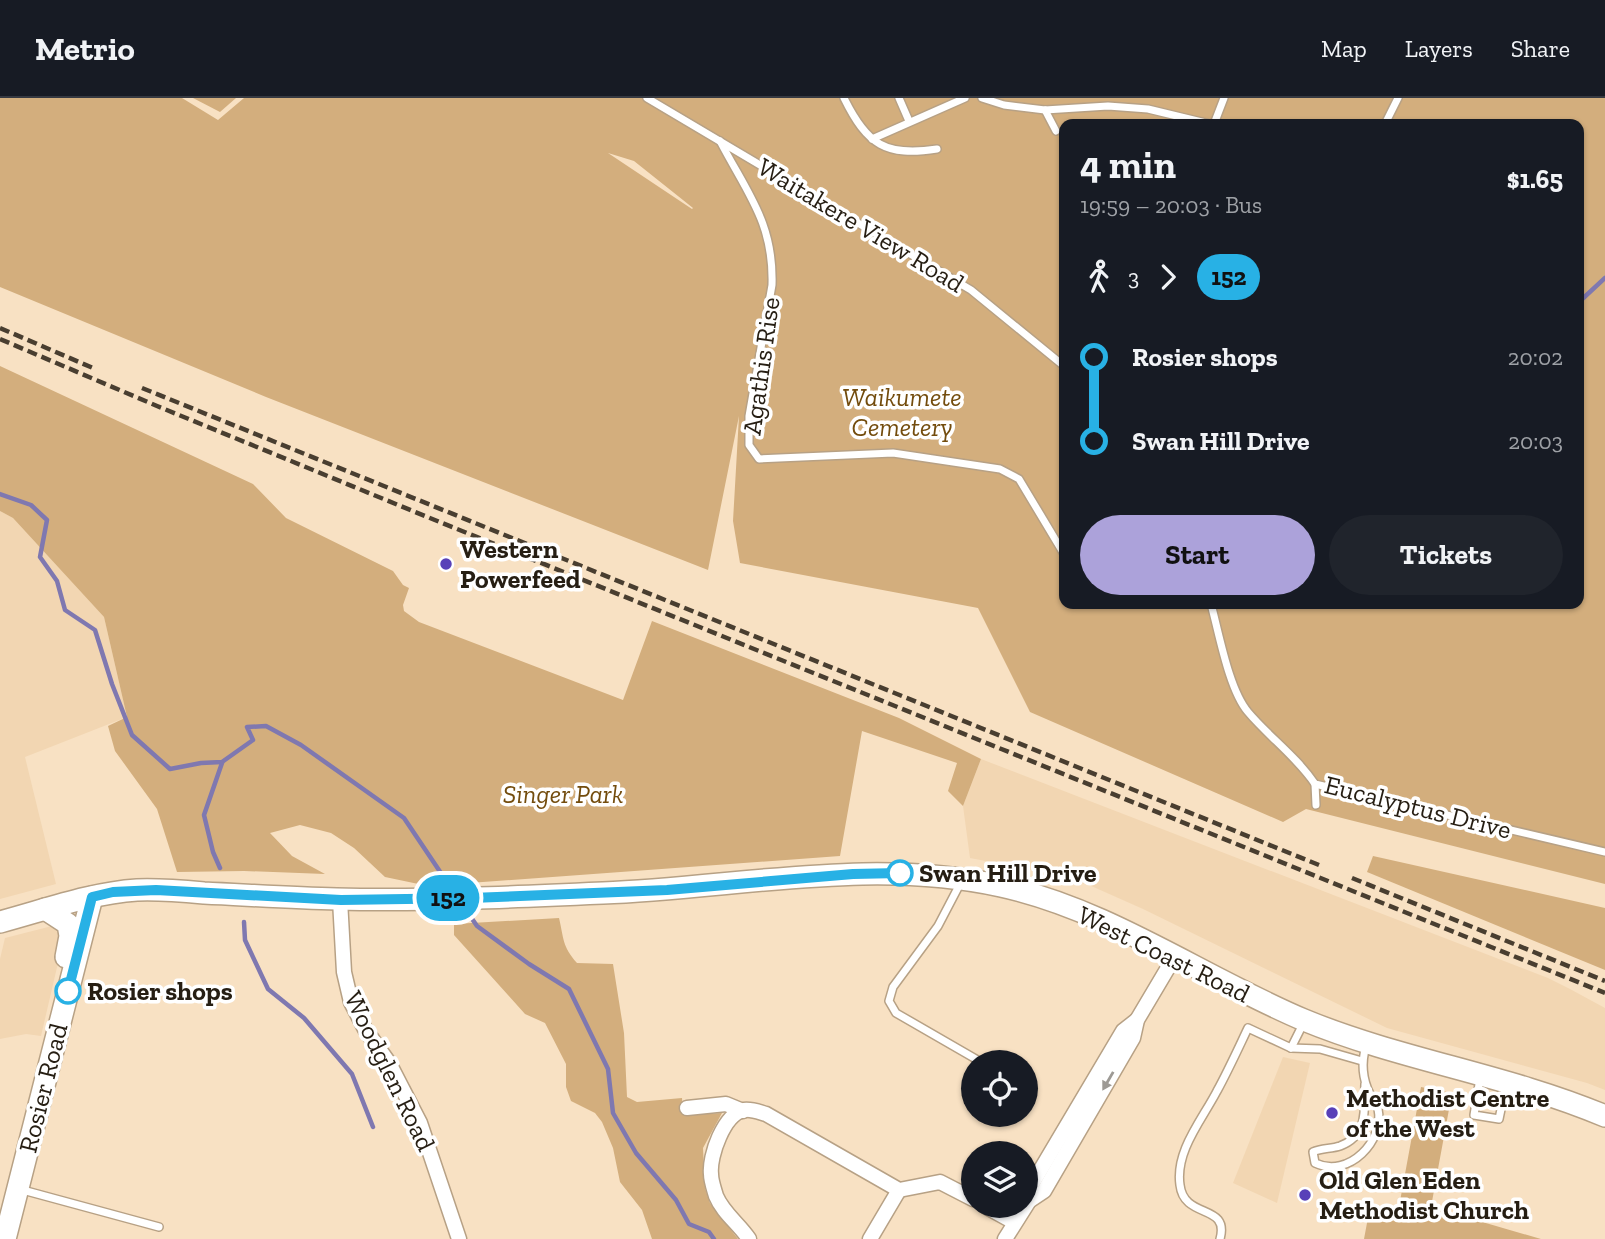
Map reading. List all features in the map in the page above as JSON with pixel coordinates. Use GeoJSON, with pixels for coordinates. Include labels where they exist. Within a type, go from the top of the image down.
{"type":"FeatureCollection","features":[{"type":"Feature","properties":{"kind":"main road","name":"West Coast Road"},"geometry":{"type":"LineString","coordinates":[[0,922],[113,892],[156,890],[341,900],[667,890],[853,874],[904,873],[963,879],[1035,894],[1117,927],[1364,1051],[1507,1081],[1605,1116]]}},
{"type":"Feature","properties":{"kind":"main road","name":"Rosier Road"},"geometry":{"type":"LineString","coordinates":[[5,1239],[92,897]]}},
{"type":"Feature","properties":{"kind":"main road"},"geometry":{"type":"LineString","coordinates":[[45,909],[68,924],[70,936],[61,978],[66,996]]}},
{"type":"Feature","properties":{"kind":"street","name":"Woodglen Road"},"geometry":{"type":"LineString","coordinates":[[341,900],[344,972],[351,1002],[365,1029],[389,1063],[420,1123],[460,1239]]}},
{"type":"Feature","properties":{"kind":"street"},"geometry":{"type":"LineString","coordinates":[[1005,1239],[1029,1201],[1044,1191],[1123,1031],[1137,1020],[1175,956]]}},
{"type":"Feature","properties":{"kind":"street"},"geometry":{"type":"LineString","coordinates":[[687,1108],[726,1104],[743,1111]]}},
{"type":"Feature","properties":{"kind":"street"},"geometry":{"type":"LineString","coordinates":[[749,1239],[722,1206],[711,1174],[713,1150],[728,1122],[743,1111],[752,1110],[766,1114],[899,1190],[940,1182],[961,1193]]}},
{"type":"Feature","properties":{"kind":"street"},"geometry":{"type":"LineString","coordinates":[[870,1239],[899,1190]]}},
{"type":"Feature","properties":{"kind":"street"},"geometry":{"type":"LineString","coordinates":[[1007,1218],[1014,1222]]}},
{"type":"Feature","properties":{"kind":"lane","name":"Waitakere View Road"},"geometry":{"type":"LineString","coordinates":[[647,98],[971,290],[1059,362]]}},
{"type":"Feature","properties":{"kind":"lane"},"geometry":{"type":"LineString","coordinates":[[844,98],[851,112],[872,139],[894,152],[914,153],[937,149]]}},
{"type":"Feature","properties":{"kind":"lane"},"geometry":{"type":"LineString","coordinates":[[899,98],[909,121]]}},
{"type":"Feature","properties":{"kind":"lane"},"geometry":{"type":"LineString","coordinates":[[872,139],[965,98]]}},
{"type":"Feature","properties":{"kind":"lane"},"geometry":{"type":"LineString","coordinates":[[982,98],[1004,105],[1045,110],[1108,106],[1148,109],[1191,119]]}},
{"type":"Feature","properties":{"kind":"lane"},"geometry":{"type":"LineString","coordinates":[[1214,119],[1224,98]]}},
{"type":"Feature","properties":{"kind":"lane"},"geometry":{"type":"LineString","coordinates":[[1388,119],[1398,98]]}},
{"type":"Feature","properties":{"kind":"lane"},"geometry":{"type":"LineString","coordinates":[[1045,110],[1056,131]]}},
{"type":"Feature","properties":{"kind":"lane","name":"Agathis Rise"},"geometry":{"type":"LineString","coordinates":[[720,141],[765,226],[772,268],[771,295],[749,416],[749,445],[759,459],[893,453],[1000,469],[1019,479],[1059,546]]}},
{"type":"Feature","properties":{"kind":"lane","name":"Eucalyptus Drive"},"geometry":{"type":"LineString","coordinates":[[1212,609],[1242,703],[1315,784],[1605,852]]}},
{"type":"Feature","properties":{"kind":"lane"},"geometry":{"type":"LineString","coordinates":[[1315,784],[1316,805]]}},
{"type":"Feature","properties":{"kind":"lane"},"geometry":{"type":"LineString","coordinates":[[961,1050],[896,1013],[889,1001],[894,987],[953,902],[963,879]]}},
{"type":"Feature","properties":{"kind":"lane"},"geometry":{"type":"LineString","coordinates":[[1291,1048],[1305,1020]]}},
{"type":"Feature","properties":{"kind":"lane"},"geometry":{"type":"LineString","coordinates":[[1220,1239],[1222,1233],[1218,1220],[1208,1212],[1190,1206],[1183,1199],[1179,1182],[1182,1157],[1248,1028],[1291,1048],[1364,1051],[1363,1126],[1342,1145],[1313,1152],[1315,1163],[1326,1167],[1344,1166],[1353,1162],[1369,1143],[1375,1131],[1378,1110],[1365,1084]]}},
{"type":"Feature","properties":{"kind":"lane"},"geometry":{"type":"LineString","coordinates":[[1480,1074],[1474,1115],[1499,1119],[1507,1081]]}},
{"type":"Feature","properties":{"kind":"lane"},"geometry":{"type":"LineString","coordinates":[[18,1189],[159,1227]]}},
{"type":"Feature","properties":{"kind":"shaded area"},"geometry":{"type":"Polygon","coordinates":[[[0,511],[13,518],[104,617],[127,717],[25,757],[56,884],[0,899],[0,511]]]}},
{"type":"Feature","properties":{"kind":"shaded area"},"geometry":{"type":"Polygon","coordinates":[[[981,759],[1548,978],[1570,989],[1605,1008],[1605,1090],[1387,1028],[1089,885],[970,858],[963,806],[981,759]]]}},
{"type":"Feature","properties":{"kind":"shaded area"},"geometry":{"type":"Polygon","coordinates":[[[56,925],[65,933],[41,1036],[26,1034],[0,1039],[0,959],[5,938],[56,925]]]}},
{"type":"Feature","properties":{"kind":"shaded area"},"geometry":{"type":"Polygon","coordinates":[[[1283,1057],[1310,1063],[1277,1203],[1233,1183],[1283,1057]]]}},
{"type":"Feature","properties":{"kind":"green space","name":"Waikumete Cemetery"},"geometry":{"type":"Polygon","coordinates":[[[0,98],[182,98],[218,120],[244,98],[1605,98],[1605,884],[1306,809],[1283,822],[1030,712],[978,608],[740,563],[733,521],[739,416],[708,570],[266,397],[0,287],[0,98]],[[608,153],[693,208],[634,161],[608,153]]]}},
{"type":"Feature","properties":{"kind":"green space"},"geometry":{"type":"Polygon","coordinates":[[[193,98],[236,98],[220,112],[193,98]]]}},
{"type":"Feature","properties":{"kind":"green space","name":"Singer Park"},"geometry":{"type":"Polygon","coordinates":[[[0,366],[253,484],[286,518],[393,571],[403,585],[409,588],[403,605],[404,611],[419,622],[623,700],[652,621],[899,718],[981,759],[963,806],[948,791],[957,763],[862,731],[840,856],[428,886],[385,877],[354,848],[331,833],[300,825],[270,833],[292,856],[325,874],[177,872],[157,809],[115,751],[108,726],[127,717],[104,617],[13,518],[0,511],[0,366]]]}},
{"type":"Feature","properties":{"kind":"green space"},"geometry":{"type":"Polygon","coordinates":[[[1373,856],[1605,908],[1605,970],[1367,872],[1373,856]]]}},
{"type":"Feature","properties":{"kind":"green space"},"geometry":{"type":"Polygon","coordinates":[[[559,918],[566,947],[577,963],[613,964],[624,1033],[627,1097],[637,1102],[682,1098],[683,1115],[722,1113],[703,1148],[705,1188],[710,1203],[738,1239],[652,1239],[642,1210],[620,1182],[613,1148],[602,1122],[595,1113],[571,1101],[566,1087],[566,1064],[545,1023],[525,1014],[454,935],[454,924],[559,918]]]}},
{"type":"Feature","properties":{"kind":"green space"},"geometry":{"type":"Polygon","coordinates":[[[1421,1087],[1452,1093],[1431,1207],[1541,1239],[1364,1239],[1370,1207],[1398,1212],[1421,1087]]]}},
{"type":"Feature","properties":{"kind":"waterway"},"geometry":{"type":"LineString","coordinates":[[1584,297],[1605,278]]}},
{"type":"Feature","properties":{"kind":"waterway"},"geometry":{"type":"LineString","coordinates":[[0,494],[31,505],[47,520],[40,557],[57,581],[65,610],[95,630],[132,735],[170,769],[222,762],[253,740],[247,727],[266,726],[301,745],[404,818],[453,891]]}},
{"type":"Feature","properties":{"kind":"waterway"},"geometry":{"type":"LineString","coordinates":[[220,868],[204,815],[222,763]]}},
{"type":"Feature","properties":{"kind":"waterway"},"geometry":{"type":"LineString","coordinates":[[464,907],[477,926],[569,989],[608,1069],[613,1113],[636,1153],[676,1200],[689,1224],[709,1232],[714,1239]]}},
{"type":"Feature","properties":{"kind":"waterway"},"geometry":{"type":"LineString","coordinates":[[244,922],[245,940],[268,989],[304,1018],[352,1074],[373,1127]]}},
{"type":"Feature","properties":{"kind":"railway"},"geometry":{"type":"LineString","coordinates":[[0,328],[93,368]]}},
{"type":"Feature","properties":{"kind":"railway"},"geometry":{"type":"LineString","coordinates":[[0,339],[425,516],[1605,993]]}},
{"type":"Feature","properties":{"kind":"railway"},"geometry":{"type":"LineString","coordinates":[[142,388],[1319,865]]}},
{"type":"Feature","properties":{"kind":"railway"},"geometry":{"type":"LineString","coordinates":[[1352,878],[1605,981]]}},
{"type":"Feature","properties":{"kind":"bus line","name":"152"},"geometry":{"type":"LineString","coordinates":[[68,991],[92,897],[113,892],[156,890],[341,900],[471,898],[667,890],[853,874],[900,873]]}},
{"type":"Feature","properties":{"kind":"place","name":"Western Powerfeed"},"geometry":{"type":"Point","coordinates":[446,564]}},
{"type":"Feature","properties":{"kind":"place","name":"Swan Hill Drive"},"geometry":{"type":"Point","coordinates":[900,873]}},
{"type":"Feature","properties":{"kind":"place","name":"Rosier shops"},"geometry":{"type":"Point","coordinates":[68,991]}},
{"type":"Feature","properties":{"kind":"place","name":"Methodist Centre of the West"},"geometry":{"type":"Point","coordinates":[1332,1113]}},
{"type":"Feature","properties":{"kind":"place","name":"Old Glen Eden Methodist Church"},"geometry":{"type":"Point","coordinates":[1305,1195]}}]}
